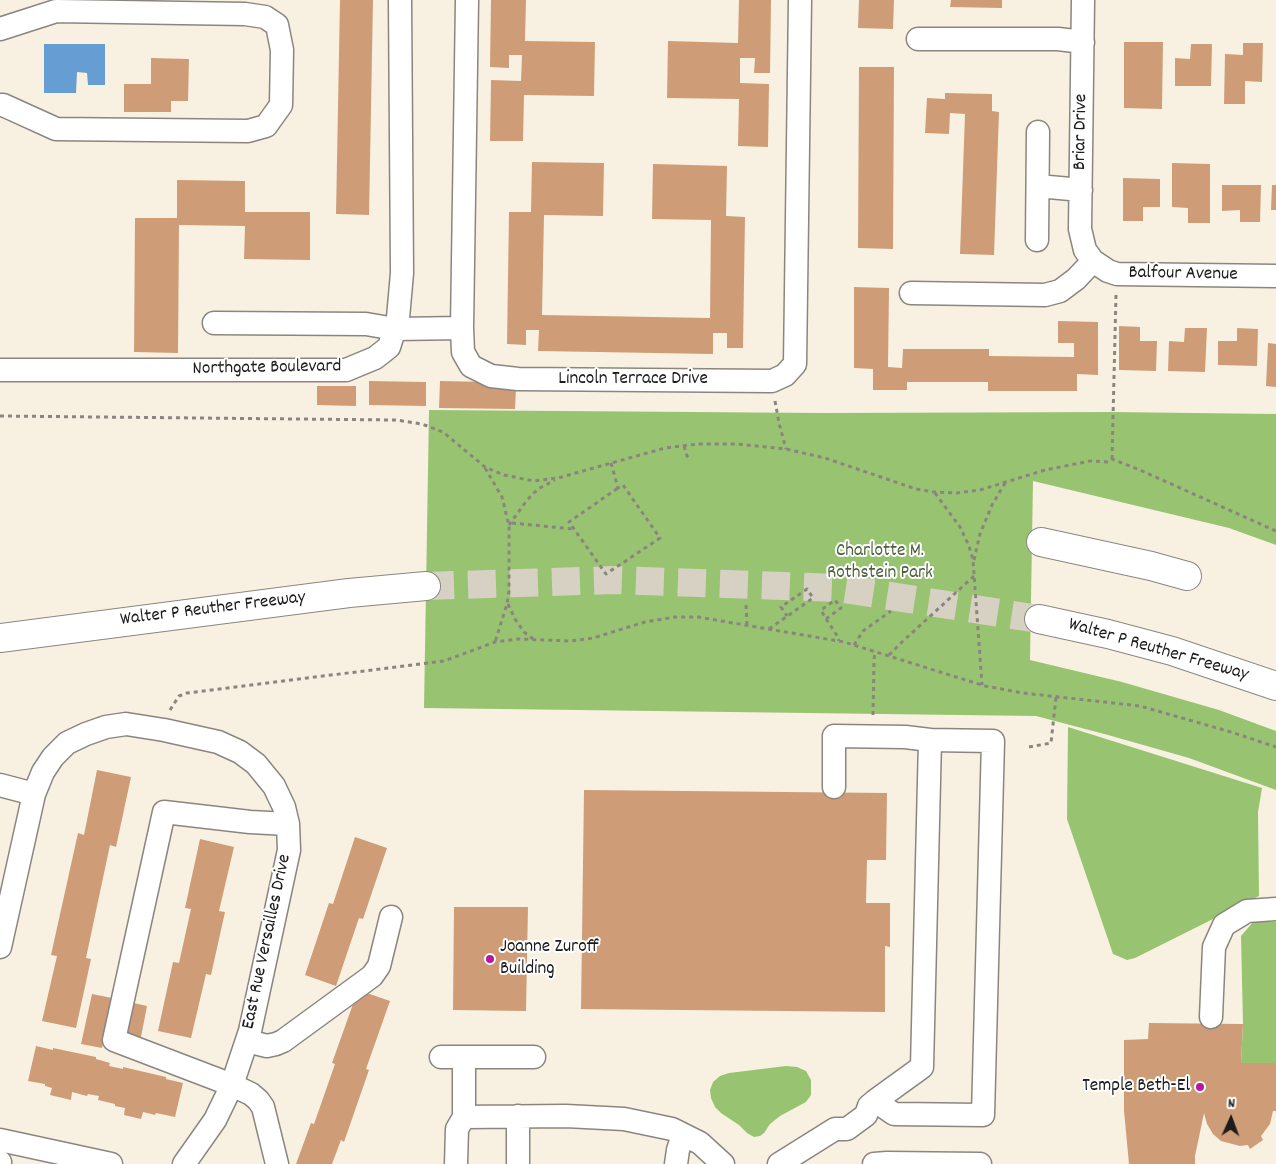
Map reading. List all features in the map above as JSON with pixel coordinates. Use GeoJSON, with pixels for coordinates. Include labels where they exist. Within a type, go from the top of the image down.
{"type":"FeatureCollection","features":[{"type":"Feature","properties":{"kind":"highway"},"geometry":{"type":"LineString","coordinates":[[1041,542],[1151,566],[1187,576]]}},
{"type":"Feature","properties":{"kind":"highway","name":"Walter P Reuther Freeway"},"geometry":{"type":"LineString","coordinates":[[0,638],[349,593],[426,586]]}},
{"type":"Feature","properties":{"kind":"highway","name":"Walter P Reuther Freeway"},"geometry":{"type":"LineString","coordinates":[[1039,619],[1108,634],[1172,651],[1276,686]]}},
{"type":"Feature","properties":{"kind":"street","name":"Northgate Boulevard"},"geometry":{"type":"LineString","coordinates":[[0,370],[346,370],[375,358],[389,347],[398,318],[402,273],[400,0]]}},
{"type":"Feature","properties":{"kind":"street","name":"Lincoln Terrace Drive"},"geometry":{"type":"LineString","coordinates":[[467,0],[462,328],[464,352],[472,366],[491,376],[527,380],[772,381]]}},
{"type":"Feature","properties":{"kind":"street"},"geometry":{"type":"LineString","coordinates":[[772,381],[785,375],[794,364],[800,0]]}},
{"type":"Feature","properties":{"kind":"street","name":"Briar Drive"},"geometry":{"type":"LineString","coordinates":[[1083,0],[1080,229],[1085,250],[1094,261]]}},
{"type":"Feature","properties":{"kind":"street"},"geometry":{"type":"LineString","coordinates":[[0,29],[56,11],[244,14],[265,17],[277,25],[282,50],[281,105],[266,126],[248,131],[56,129],[0,106]]}},
{"type":"Feature","properties":{"kind":"street"},"geometry":{"type":"LineString","coordinates":[[918,39],[1058,39],[1083,42]]}},
{"type":"Feature","properties":{"kind":"street"},"geometry":{"type":"LineString","coordinates":[[1037,240],[1038,132]]}},
{"type":"Feature","properties":{"kind":"street"},"geometry":{"type":"LineString","coordinates":[[1038,186],[1081,190]]}},
{"type":"Feature","properties":{"kind":"street"},"geometry":{"type":"LineString","coordinates":[[911,293],[1045,295],[1060,292],[1094,261]]}},
{"type":"Feature","properties":{"kind":"street","name":"Balfour Avenue"},"geometry":{"type":"LineString","coordinates":[[1094,261],[1108,271],[1117,274],[1276,276]]}},
{"type":"Feature","properties":{"kind":"street"},"geometry":{"type":"LineString","coordinates":[[214,323],[366,324],[395,329],[462,328]]}},
{"type":"Feature","properties":{"kind":"street","name":"East Rue Versailles Drive"},"geometry":{"type":"LineString","coordinates":[[0,947],[7,880],[34,794],[43,772],[53,757],[67,743],[106,727],[126,724],[218,742],[240,752],[256,764],[274,786],[284,807],[288,824],[290,850],[247,1042],[232,1085],[215,1120],[184,1164]]}},
{"type":"Feature","properties":{"kind":"street"},"geometry":{"type":"LineString","coordinates":[[834,787],[834,736],[905,737],[930,740],[993,742],[983,1115],[894,1114],[872,1104]]}},
{"type":"Feature","properties":{"kind":"street"},"geometry":{"type":"LineString","coordinates":[[779,1164],[834,1129],[847,1129],[866,1116],[872,1104],[922,1068],[930,740]]}},
{"type":"Feature","properties":{"kind":"street"},"geometry":{"type":"LineString","coordinates":[[0,785],[34,794]]}},
{"type":"Feature","properties":{"kind":"street"},"geometry":{"type":"LineString","coordinates":[[277,1164],[264,1107],[252,1094],[114,1040],[164,812],[250,822],[288,824]]}},
{"type":"Feature","properties":{"kind":"street"},"geometry":{"type":"LineString","coordinates":[[1211,1017],[1214,947],[1224,925],[1246,911],[1276,908]]}},
{"type":"Feature","properties":{"kind":"street"},"geometry":{"type":"LineString","coordinates":[[247,1042],[267,1046],[283,1041],[372,976],[379,966],[391,917]]}},
{"type":"Feature","properties":{"kind":"street"},"geometry":{"type":"LineString","coordinates":[[441,1057],[534,1057]]}},
{"type":"Feature","properties":{"kind":"street"},"geometry":{"type":"LineString","coordinates":[[456,1164],[457,1129],[464,1117],[464,1057]]}},
{"type":"Feature","properties":{"kind":"street"},"geometry":{"type":"LineString","coordinates":[[518,1116],[518,1164]]}},
{"type":"Feature","properties":{"kind":"street"},"geometry":{"type":"LineString","coordinates":[[464,1117],[566,1116],[624,1118],[672,1129],[700,1143],[723,1164]]}},
{"type":"Feature","properties":{"kind":"street"},"geometry":{"type":"LineString","coordinates":[[676,1164],[683,1135]]}},
{"type":"Feature","properties":{"kind":"street"},"geometry":{"type":"LineString","coordinates":[[0,1140],[110,1164]]}},
{"type":"Feature","properties":{"kind":"street"},"geometry":{"type":"LineString","coordinates":[[874,1164],[980,1164]]}},
{"type":"Feature","properties":{"kind":"path"},"geometry":{"type":"LineString","coordinates":[[1112,459],[1116,292]]}},
{"type":"Feature","properties":{"kind":"path"},"geometry":{"type":"LineString","coordinates":[[772,381],[779,423],[786,449]]}},
{"type":"Feature","properties":{"kind":"path"},"geometry":{"type":"LineString","coordinates":[[0,416],[396,420],[422,424],[443,432],[485,467],[504,475],[534,481],[558,478],[665,448],[698,444],[738,444],[786,449],[825,458],[916,489],[957,493],[980,490],[1045,470],[1090,461],[1108,462],[1112,459]]}},
{"type":"Feature","properties":{"kind":"path"},"geometry":{"type":"LineString","coordinates":[[684,446],[688,458]]}},
{"type":"Feature","properties":{"kind":"path"},"geometry":{"type":"LineString","coordinates":[[1112,459],[1276,531]]}},
{"type":"Feature","properties":{"kind":"path"},"geometry":{"type":"LineString","coordinates":[[611,463],[618,488]]}},
{"type":"Feature","properties":{"kind":"path"},"geometry":{"type":"LineString","coordinates":[[485,467],[502,498],[510,524],[509,591],[507,604],[495,642]]}},
{"type":"Feature","properties":{"kind":"path"},"geometry":{"type":"LineString","coordinates":[[510,524],[532,494],[558,478]]}},
{"type":"Feature","properties":{"kind":"path"},"geometry":{"type":"LineString","coordinates":[[982,684],[974,560],[980,534],[992,505],[1005,482]]}},
{"type":"Feature","properties":{"kind":"path"},"geometry":{"type":"LineString","coordinates":[[623,485],[660,538],[606,574],[569,522],[618,488],[623,485]]}},
{"type":"Feature","properties":{"kind":"path"},"geometry":{"type":"LineString","coordinates":[[934,492],[960,527],[974,560]]}},
{"type":"Feature","properties":{"kind":"path"},"geometry":{"type":"LineString","coordinates":[[510,524],[573,529]]}},
{"type":"Feature","properties":{"kind":"path"},"geometry":{"type":"LineString","coordinates":[[889,656],[974,575]]}},
{"type":"Feature","properties":{"kind":"path"},"geometry":{"type":"LineString","coordinates":[[769,629],[813,598],[807,589],[781,607],[787,616]]}},
{"type":"Feature","properties":{"kind":"path"},"geometry":{"type":"LineString","coordinates":[[826,619],[841,608],[835,600],[821,610],[826,619],[838,637],[839,641]]}},
{"type":"Feature","properties":{"kind":"path"},"geometry":{"type":"LineString","coordinates":[[507,604],[524,632],[534,640]]}},
{"type":"Feature","properties":{"kind":"path"},"geometry":{"type":"LineString","coordinates":[[746,605],[747,625]]}},
{"type":"Feature","properties":{"kind":"path"},"geometry":{"type":"LineString","coordinates":[[854,645],[863,631],[891,611]]}},
{"type":"Feature","properties":{"kind":"path"},"geometry":{"type":"LineString","coordinates":[[173,732],[170,710],[179,696],[187,693],[444,661],[495,642],[519,639],[570,640],[593,638],[645,622],[675,617],[698,617],[839,641],[982,684],[1023,693],[1140,706],[1276,747]]}},
{"type":"Feature","properties":{"kind":"path"},"geometry":{"type":"LineString","coordinates":[[873,717],[875,651]]}},
{"type":"Feature","properties":{"kind":"path"},"geometry":{"type":"LineString","coordinates":[[1029,747],[1051,743],[1056,696]]}},
{"type":"Feature","properties":{"kind":"green space","name":"Charlotte M. Rothstein Park"},"geometry":{"type":"Polygon","coordinates":[[[429,410],[1276,414],[1276,545],[1229,528],[1033,481],[1030,660],[1122,682],[1219,710],[1276,731],[1276,790],[1189,758],[1036,716],[424,708],[429,410]]]}},
{"type":"Feature","properties":{"kind":"green space"},"geometry":{"type":"Polygon","coordinates":[[[1068,727],[1262,788],[1258,812],[1259,896],[1135,958],[1127,960],[1113,954],[1067,819],[1068,727]]]}},
{"type":"Feature","properties":{"kind":"green space"},"geometry":{"type":"Polygon","coordinates":[[[1254,921],[1276,922],[1276,1063],[1241,1063],[1243,1024],[1241,936],[1254,921]]]}},
{"type":"Feature","properties":{"kind":"green space"},"geometry":{"type":"Polygon","coordinates":[[[786,1066],[797,1067],[806,1071],[811,1080],[811,1095],[806,1102],[780,1116],[770,1124],[760,1136],[754,1137],[747,1133],[715,1107],[710,1090],[713,1082],[720,1076],[729,1073],[786,1066]]]}},
{"type":"Feature","properties":{"kind":"water"},"geometry":{"type":"Polygon","coordinates":[[[44,44],[105,44],[105,85],[88,85],[87,73],[77,72],[76,93],[44,93],[44,44]]]}},
{"type":"Feature","properties":{"kind":"building"},"geometry":{"type":"Polygon","coordinates":[[[340,0],[373,0],[369,215],[336,214],[340,0]]]}},
{"type":"Feature","properties":{"kind":"building"},"geometry":{"type":"Polygon","coordinates":[[[491,0],[526,0],[525,41],[595,42],[594,96],[524,95],[523,141],[490,141],[491,80],[521,81],[522,55],[509,55],[509,68],[490,67],[491,0]]]}},
{"type":"Feature","properties":{"kind":"building"},"geometry":{"type":"Polygon","coordinates":[[[739,0],[771,0],[770,73],[754,73],[755,58],[740,58],[740,83],[769,84],[768,147],[738,146],[739,99],[667,98],[668,41],[738,43],[739,0]]]}},
{"type":"Feature","properties":{"kind":"building"},"geometry":{"type":"Polygon","coordinates":[[[859,0],[894,0],[893,29],[858,28],[859,0]]]}},
{"type":"Feature","properties":{"kind":"building"},"geometry":{"type":"Polygon","coordinates":[[[951,0],[1002,0],[1002,8],[950,7],[951,0]]]}},
{"type":"Feature","properties":{"kind":"building"},"geometry":{"type":"Polygon","coordinates":[[[1124,42],[1163,42],[1162,109],[1124,108],[1124,42]]]}},
{"type":"Feature","properties":{"kind":"building"},"geometry":{"type":"Polygon","coordinates":[[[1243,43],[1263,43],[1262,82],[1245,81],[1245,104],[1224,104],[1225,54],[1243,55],[1243,43]]]}},
{"type":"Feature","properties":{"kind":"building"},"geometry":{"type":"Polygon","coordinates":[[[1191,44],[1212,44],[1211,86],[1175,86],[1175,58],[1190,59],[1191,44]]]}},
{"type":"Feature","properties":{"kind":"building"},"geometry":{"type":"Polygon","coordinates":[[[151,58],[189,59],[188,101],[171,101],[171,112],[124,112],[124,84],[151,84],[151,58]]]}},
{"type":"Feature","properties":{"kind":"building"},"geometry":{"type":"Polygon","coordinates":[[[859,67],[894,67],[893,249],[858,248],[859,67]]]}},
{"type":"Feature","properties":{"kind":"building"},"geometry":{"type":"Polygon","coordinates":[[[945,93],[992,94],[992,111],[999,112],[994,255],[960,254],[965,114],[950,113],[949,134],[925,133],[927,98],[945,99],[945,93]]]}},
{"type":"Feature","properties":{"kind":"building"},"geometry":{"type":"Polygon","coordinates":[[[532,162],[604,163],[603,216],[544,215],[542,315],[710,318],[711,220],[652,219],[653,164],[727,166],[726,216],[745,217],[743,348],[727,348],[727,333],[713,333],[713,354],[538,351],[539,330],[526,330],[526,345],[507,344],[509,212],[531,212],[532,162]]]}},
{"type":"Feature","properties":{"kind":"building"},"geometry":{"type":"Polygon","coordinates":[[[1172,163],[1210,164],[1210,223],[1188,223],[1188,208],[1172,207],[1172,163]]]}},
{"type":"Feature","properties":{"kind":"building"},"geometry":{"type":"Polygon","coordinates":[[[1123,178],[1160,179],[1160,207],[1143,207],[1143,221],[1123,221],[1123,178]]]}},
{"type":"Feature","properties":{"kind":"building"},"geometry":{"type":"Polygon","coordinates":[[[177,180],[245,181],[245,212],[310,212],[310,260],[244,259],[245,226],[179,225],[178,353],[134,352],[135,218],[177,218],[177,180]]]}},
{"type":"Feature","properties":{"kind":"building"},"geometry":{"type":"Polygon","coordinates":[[[1222,185],[1261,185],[1260,222],[1240,222],[1240,210],[1222,211],[1222,185]]]}},
{"type":"Feature","properties":{"kind":"building"},"geometry":{"type":"Polygon","coordinates":[[[1272,185],[1276,185],[1276,210],[1271,210],[1272,185]]]}},
{"type":"Feature","properties":{"kind":"building"},"geometry":{"type":"Polygon","coordinates":[[[854,287],[889,288],[888,367],[902,368],[903,349],[989,349],[989,356],[1074,357],[1074,343],[1058,343],[1058,321],[1098,322],[1098,375],[1077,374],[1077,391],[988,391],[988,382],[907,382],[907,390],[873,390],[873,369],[854,368],[854,287]]]}},
{"type":"Feature","properties":{"kind":"building"},"geometry":{"type":"Polygon","coordinates":[[[1119,326],[1140,327],[1140,341],[1157,341],[1156,371],[1119,370],[1119,326]]]}},
{"type":"Feature","properties":{"kind":"building"},"geometry":{"type":"Polygon","coordinates":[[[1185,328],[1207,328],[1205,372],[1168,371],[1169,341],[1184,342],[1185,328]]]}},
{"type":"Feature","properties":{"kind":"building"},"geometry":{"type":"Polygon","coordinates":[[[1237,328],[1258,329],[1257,366],[1218,365],[1218,341],[1237,341],[1237,328]]]}},
{"type":"Feature","properties":{"kind":"building"},"geometry":{"type":"Polygon","coordinates":[[[1268,343],[1276,344],[1276,387],[1266,386],[1268,343]]]}},
{"type":"Feature","properties":{"kind":"building"},"geometry":{"type":"Polygon","coordinates":[[[369,381],[426,382],[426,406],[369,405],[369,381]]]}},
{"type":"Feature","properties":{"kind":"building"},"geometry":{"type":"Polygon","coordinates":[[[440,381],[490,382],[490,387],[516,388],[515,409],[439,408],[440,381]]]}},
{"type":"Feature","properties":{"kind":"building"},"geometry":{"type":"Polygon","coordinates":[[[317,386],[356,386],[356,406],[317,405],[317,386]]]}},
{"type":"Feature","properties":{"kind":"building"},"geometry":{"type":"Polygon","coordinates":[[[97,770],[131,777],[116,847],[110,845],[86,958],[91,959],[76,1028],[42,1021],[57,956],[51,955],[78,833],[84,835],[97,770]]]}},
{"type":"Feature","properties":{"kind":"building"},"geometry":{"type":"Polygon","coordinates":[[[584,790],[887,793],[886,860],[867,860],[866,903],[890,903],[890,947],[885,946],[885,1012],[581,1009],[584,790]]]}},
{"type":"Feature","properties":{"kind":"building"},"geometry":{"type":"Polygon","coordinates":[[[355,837],[387,848],[363,919],[359,918],[336,986],[305,975],[329,903],[333,904],[355,837]]]}},
{"type":"Feature","properties":{"kind":"building"},"geometry":{"type":"Polygon","coordinates":[[[200,839],[234,847],[219,911],[225,912],[211,975],[206,974],[191,1038],[158,1031],[173,962],[179,963],[191,909],[185,908],[200,839]]]}},
{"type":"Feature","properties":{"kind":"building","name":"Joanne Zuroff Building"},"geometry":{"type":"Polygon","coordinates":[[[454,907],[528,907],[526,1011],[453,1010],[454,907]]]}},
{"type":"Feature","properties":{"kind":"building"},"geometry":{"type":"Polygon","coordinates":[[[358,990],[390,1001],[366,1069],[369,1070],[344,1142],[341,1140],[332,1164],[296,1164],[311,1123],[314,1124],[335,1064],[332,1063],[358,990]]]}},
{"type":"Feature","properties":{"kind":"building"},"geometry":{"type":"Polygon","coordinates":[[[92,994],[112,998],[102,1048],[81,1044],[92,994]]]}},
{"type":"Feature","properties":{"kind":"building"},"geometry":{"type":"Polygon","coordinates":[[[129,1002],[147,1006],[141,1037],[123,1033],[129,1002]]]}},
{"type":"Feature","properties":{"kind":"building","name":"Temple Beth-El"},"geometry":{"type":"Polygon","coordinates":[[[1149,1023],[1243,1024],[1241,1063],[1276,1063],[1276,1111],[1273,1111],[1270,1124],[1261,1136],[1263,1140],[1250,1149],[1248,1145],[1240,1146],[1221,1141],[1213,1134],[1207,1124],[1204,1113],[1195,1164],[1129,1164],[1124,1111],[1124,1040],[1148,1039],[1149,1023]]]}},
{"type":"Feature","properties":{"kind":"building"},"geometry":{"type":"Polygon","coordinates":[[[36,1046],[96,1057],[96,1059],[110,1063],[109,1066],[123,1069],[123,1067],[183,1083],[175,1117],[143,1112],[141,1119],[124,1115],[125,1108],[98,1100],[99,1096],[88,1094],[87,1096],[72,1092],[71,1100],[50,1095],[52,1088],[45,1086],[45,1084],[28,1081],[36,1046]]]}},
{"type":"Feature","properties":{"kind":"tunnel"},"geometry":{"type":"LineString","coordinates":[[426,586],[614,580],[838,588],[1039,619]]}},
{"type":"Feature","properties":{"kind":"place","name":"Joanne Zuroff Building"},"geometry":{"type":"Point","coordinates":[490,959]}},
{"type":"Feature","properties":{"kind":"place","name":"Temple Beth-El"},"geometry":{"type":"Point","coordinates":[1200,1087]}}]}
